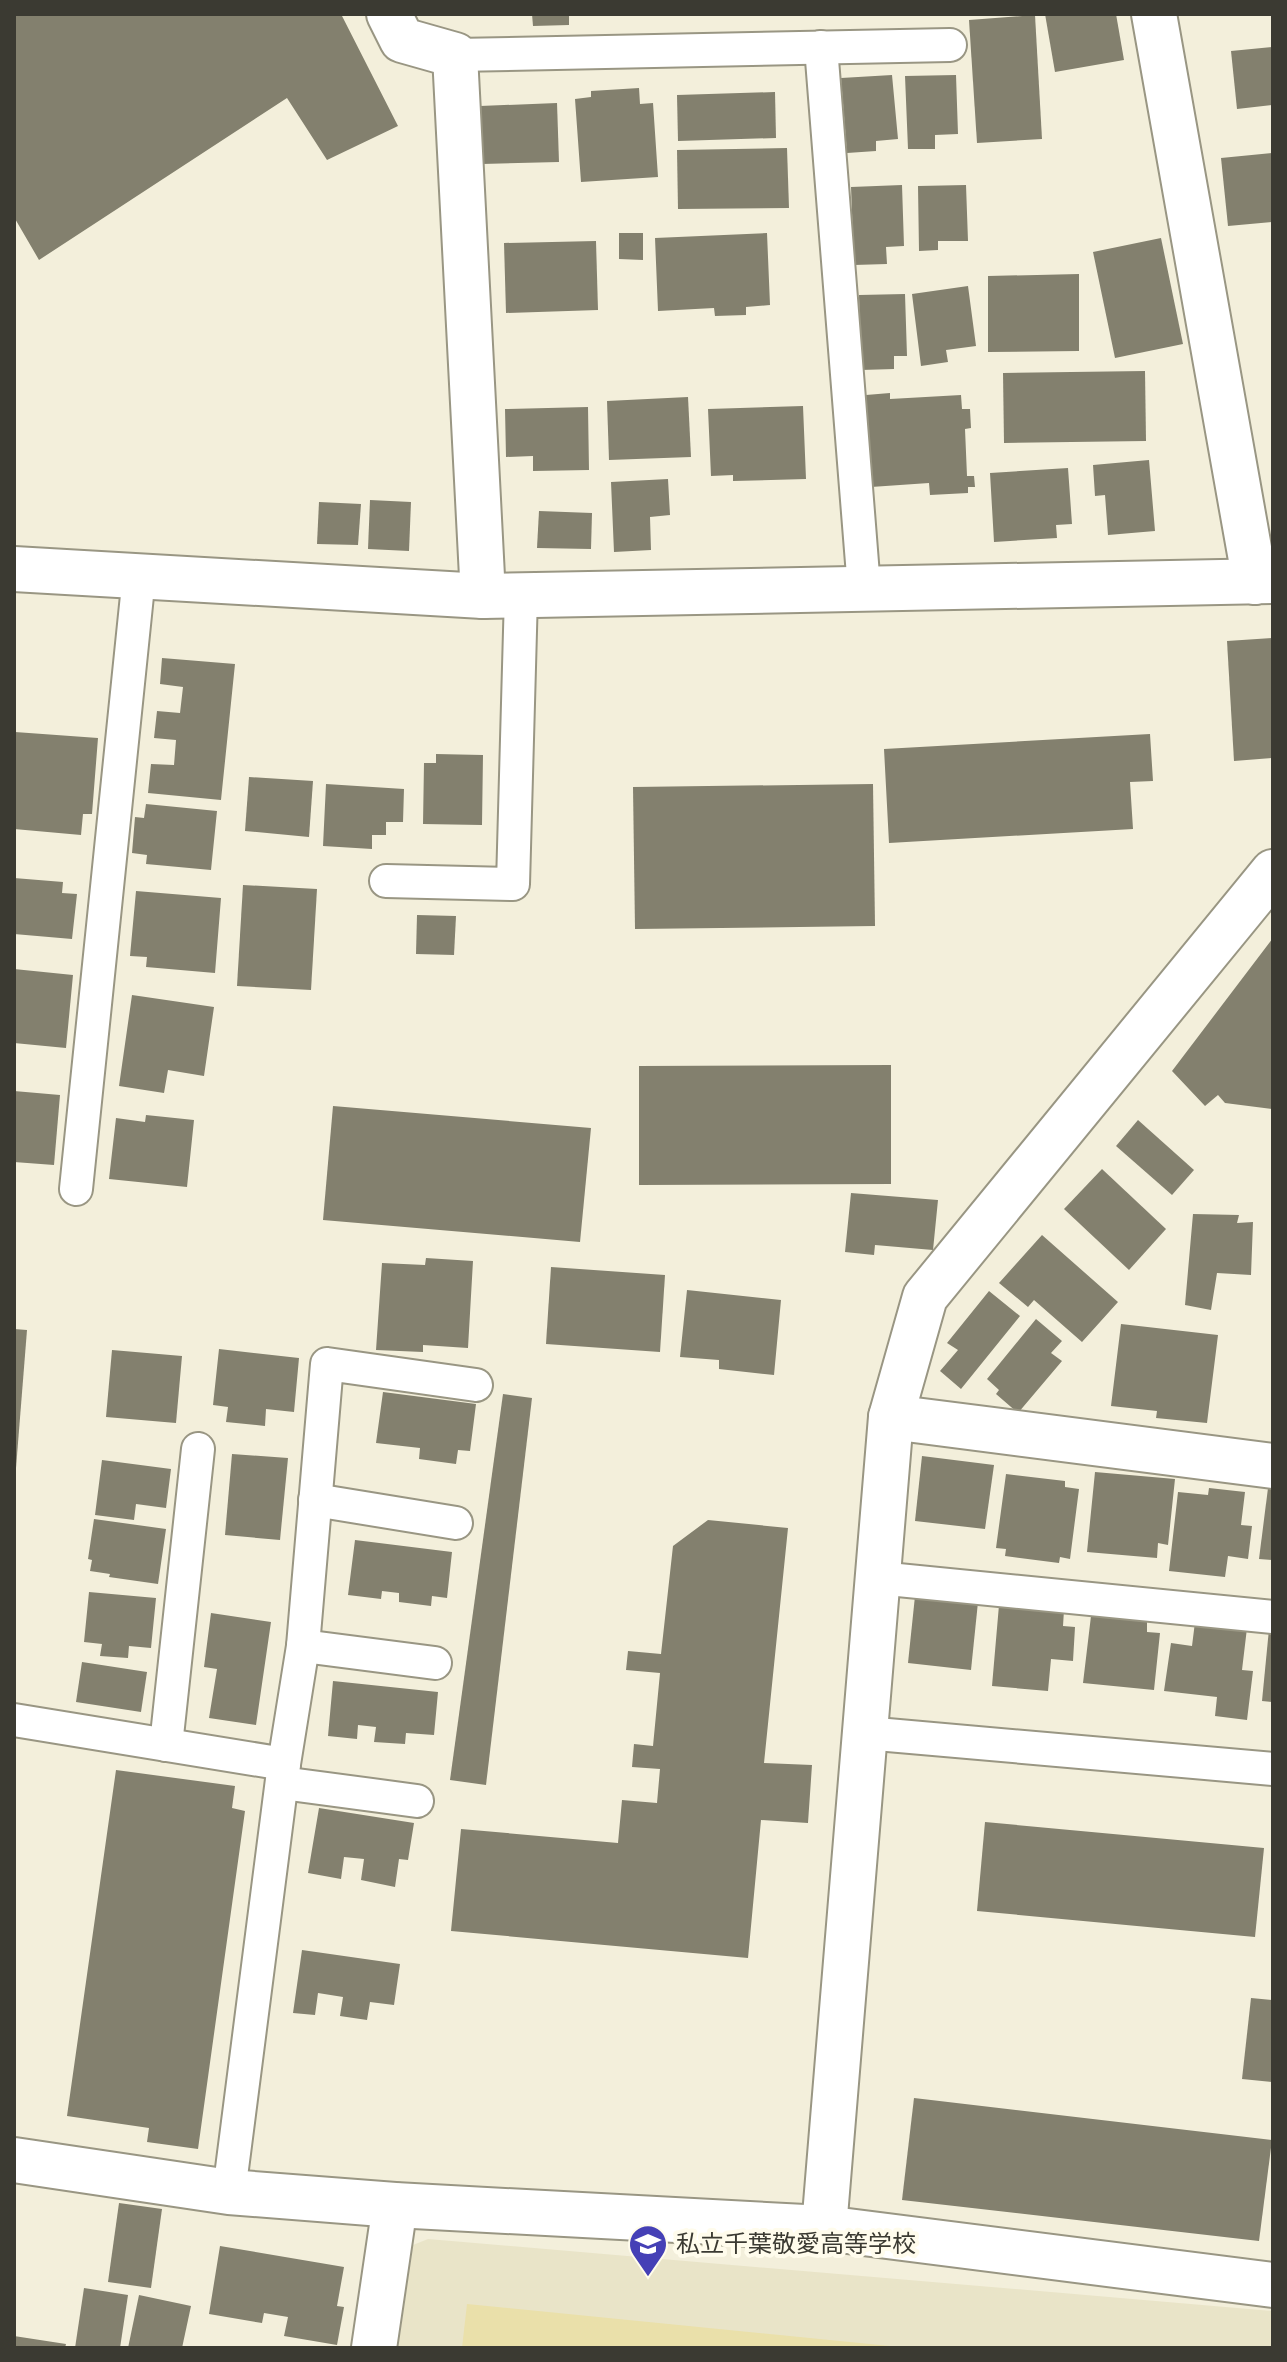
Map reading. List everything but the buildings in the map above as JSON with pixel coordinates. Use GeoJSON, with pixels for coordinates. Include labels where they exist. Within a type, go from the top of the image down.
{"type":"FeatureCollection","features":[{"type":"Feature","properties":{"kind":"street"},"geometry":{"type":"LineString","coordinates":[[389,14],[402,40],[455,55],[502,595]]}},
{"type":"Feature","properties":{"kind":"street"},"geometry":{"type":"LineString","coordinates":[[14,569],[502,595],[1264,581],[1154,14]]}},
{"type":"Feature","properties":{"kind":"street"},"geometry":{"type":"LineString","coordinates":[[824,2228],[891,1417],[925,1297],[1273,872]]}},
{"type":"Feature","properties":{"kind":"street"},"geometry":{"type":"LineString","coordinates":[[891,1417],[1273,1466]]}},
{"type":"Feature","properties":{"kind":"street"},"geometry":{"type":"LineString","coordinates":[[14,2160],[229,2192],[395,2205],[824,2228],[1273,2285]]}},
{"type":"Feature","properties":{"kind":"street"},"geometry":{"type":"LineString","coordinates":[[374,2348],[395,2205]]}},
{"type":"Feature","properties":{"kind":"lane"},"geometry":{"type":"LineString","coordinates":[[455,55],[950,45]]}},
{"type":"Feature","properties":{"kind":"lane"},"geometry":{"type":"LineString","coordinates":[[821,47],[864,588]]}},
{"type":"Feature","properties":{"kind":"lane"},"geometry":{"type":"LineString","coordinates":[[76,1189],[139,576]]}},
{"type":"Feature","properties":{"kind":"lane"},"geometry":{"type":"LineString","coordinates":[[386,881],[513,884],[502,595]]}},
{"type":"Feature","properties":{"kind":"lane"},"geometry":{"type":"LineString","coordinates":[[229,2192],[283,1774],[303,1646],[327,1364],[476,1385]]}},
{"type":"Feature","properties":{"kind":"lane"},"geometry":{"type":"LineString","coordinates":[[166,1745],[198,1449]]}},
{"type":"Feature","properties":{"kind":"lane"},"geometry":{"type":"LineString","coordinates":[[315,1500],[456,1523]]}},
{"type":"Feature","properties":{"kind":"lane"},"geometry":{"type":"LineString","coordinates":[[878,1578],[1273,1617]]}},
{"type":"Feature","properties":{"kind":"lane"},"geometry":{"type":"LineString","coordinates":[[303,1646],[435,1663]]}},
{"type":"Feature","properties":{"kind":"lane"},"geometry":{"type":"LineString","coordinates":[[14,1720],[166,1745],[283,1774],[417,1801]]}},
{"type":"Feature","properties":{"kind":"lane"},"geometry":{"type":"LineString","coordinates":[[865,1733],[1273,1769]]}},
{"type":"Feature","properties":{"kind":"shaded area","name":"私立千葉敬愛高等学校"},"geometry":{"type":"Polygon","coordinates":[[[428,2239],[1273,2311],[1273,2348],[398,2348],[413,2245],[428,2239]]]}},
{"type":"Feature","properties":{"kind":"shaded area"},"geometry":{"type":"Polygon","coordinates":[[[467,2304],[910,2348],[462,2348],[467,2304]]]}},
{"type":"Feature","properties":{"kind":"place","name":"私立千葉敬愛高等学校"},"geometry":{"type":"Point","coordinates":[648,2278]}}]}
